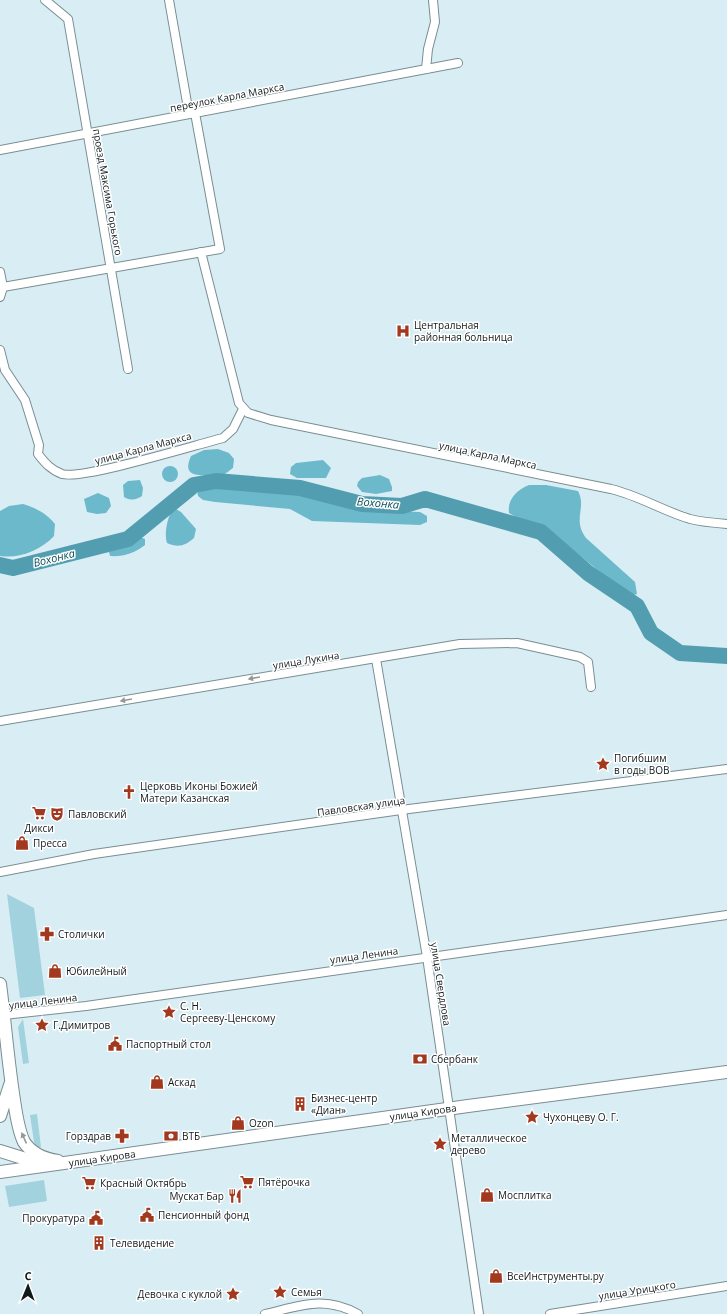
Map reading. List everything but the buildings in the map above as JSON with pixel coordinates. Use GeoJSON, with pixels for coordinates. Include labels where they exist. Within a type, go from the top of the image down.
{"type":"FeatureCollection","features":[{"type":"Feature","properties":{"kind":"street","name":"проезд Максима Горького"},"geometry":{"type":"LineString","coordinates":[[45,0],[68,19],[128,369]]}},
{"type":"Feature","properties":{"kind":"street"},"geometry":{"type":"LineString","coordinates":[[3,288],[220,249],[168,0]]}},
{"type":"Feature","properties":{"kind":"street"},"geometry":{"type":"LineString","coordinates":[[426,69],[428,49],[435,22],[433,0]]}},
{"type":"Feature","properties":{"kind":"street","name":"переулок Карла Маркса"},"geometry":{"type":"LineString","coordinates":[[0,150],[458,63]]}},
{"type":"Feature","properties":{"kind":"street"},"geometry":{"type":"LineString","coordinates":[[201,252],[239,403],[243,409]]}},
{"type":"Feature","properties":{"kind":"street"},"geometry":{"type":"LineString","coordinates":[[0,272],[3,288],[0,297]]}},
{"type":"Feature","properties":{"kind":"street","name":"улица Карла Маркса"},"geometry":{"type":"LineString","coordinates":[[0,350],[5,370],[25,400],[39,445],[38,454],[50,468],[62,474],[92,472],[223,438],[233,429],[243,409],[258,417],[271,420],[627,493],[689,518],[706,522],[727,524]]}},
{"type":"Feature","properties":{"kind":"street","name":"улица Лукина"},"geometry":{"type":"LineString","coordinates":[[0,721],[376,659],[433,647],[460,644],[517,643],[580,656],[588,662],[591,688]]}},
{"type":"Feature","properties":{"kind":"street","name":"улица Свердлова"},"geometry":{"type":"LineString","coordinates":[[376,659],[427,956],[479,1314]]}},
{"type":"Feature","properties":{"kind":"street","name":"Павловская улица"},"geometry":{"type":"LineString","coordinates":[[0,872],[94,854],[401,810],[727,769]]}},
{"type":"Feature","properties":{"kind":"street","name":"улица Ленина"},"geometry":{"type":"LineString","coordinates":[[4,1016],[86,1006],[427,956],[727,915]]}},
{"type":"Feature","properties":{"kind":"street"},"geometry":{"type":"LineString","coordinates":[[0,984],[4,1016],[3,1037],[16,1115],[25,1142],[35,1153],[44,1158],[67,1163]]}},
{"type":"Feature","properties":{"kind":"street","name":"улица Кирова"},"geometry":{"type":"LineString","coordinates":[[0,1172],[450,1108],[727,1072]]}},
{"type":"Feature","properties":{"kind":"street"},"geometry":{"type":"LineString","coordinates":[[0,1116],[11,1082]]}},
{"type":"Feature","properties":{"kind":"street"},"geometry":{"type":"LineString","coordinates":[[0,1151],[46,1165]]}},
{"type":"Feature","properties":{"kind":"street","name":"улица Урицкого"},"geometry":{"type":"LineString","coordinates":[[550,1314],[727,1286]]}},
{"type":"Feature","properties":{"kind":"street"},"geometry":{"type":"LineString","coordinates":[[265,1314],[310,1304],[327,1303],[344,1306],[358,1314]]}},
{"type":"Feature","properties":{"kind":"shaded area"},"geometry":{"type":"Polygon","coordinates":[[[218,449],[229,453],[234,459],[233,468],[221,475],[199,475],[191,473],[188,467],[191,456],[204,450],[218,449]]]}},
{"type":"Feature","properties":{"kind":"shaded area"},"geometry":{"type":"Polygon","coordinates":[[[323,460],[331,468],[326,478],[297,478],[290,474],[291,467],[296,463],[323,460]]]}},
{"type":"Feature","properties":{"kind":"shaded area"},"geometry":{"type":"Polygon","coordinates":[[[167,466],[173,466],[178,471],[176,480],[173,482],[167,482],[162,477],[162,471],[167,466]]]}},
{"type":"Feature","properties":{"kind":"shaded area"},"geometry":{"type":"Polygon","coordinates":[[[380,475],[389,479],[392,491],[376,494],[362,492],[357,486],[358,482],[362,478],[380,475]]]}},
{"type":"Feature","properties":{"kind":"shaded area"},"geometry":{"type":"Polygon","coordinates":[[[140,480],[143,488],[142,496],[133,500],[124,497],[123,485],[128,481],[140,480]]]}},
{"type":"Feature","properties":{"kind":"shaded area"},"geometry":{"type":"Polygon","coordinates":[[[216,485],[289,492],[370,510],[420,512],[427,516],[427,522],[420,525],[312,521],[290,509],[215,502],[203,500],[198,496],[197,491],[216,485]]]}},
{"type":"Feature","properties":{"kind":"shaded area"},"geometry":{"type":"Polygon","coordinates":[[[529,485],[546,485],[578,491],[581,503],[580,525],[586,538],[635,582],[637,594],[630,596],[548,530],[522,521],[509,513],[511,499],[517,492],[529,485]]]}},
{"type":"Feature","properties":{"kind":"shaded area"},"geometry":{"type":"Polygon","coordinates":[[[98,493],[109,498],[111,506],[106,513],[97,514],[87,512],[84,499],[98,493]]]}},
{"type":"Feature","properties":{"kind":"shaded area"},"geometry":{"type":"Polygon","coordinates":[[[23,504],[40,511],[52,520],[55,524],[54,536],[43,545],[22,555],[8,557],[0,556],[0,511],[9,506],[23,504]]]}},
{"type":"Feature","properties":{"kind":"shaded area"},"geometry":{"type":"Polygon","coordinates":[[[176,509],[181,512],[196,529],[194,538],[188,543],[178,546],[167,543],[166,535],[166,527],[171,512],[176,509]]]}},
{"type":"Feature","properties":{"kind":"shaded area"},"geometry":{"type":"Polygon","coordinates":[[[140,537],[145,539],[145,545],[141,548],[124,555],[110,556],[109,552],[140,537]]]}},
{"type":"Feature","properties":{"kind":"shaded area"},"geometry":{"type":"Polygon","coordinates":[[[7,894],[34,908],[45,995],[20,998],[7,894]]]}},
{"type":"Feature","properties":{"kind":"shaded area"},"geometry":{"type":"Polygon","coordinates":[[[23,1019],[29,1063],[23,1064],[18,1027],[23,1019]]]}},
{"type":"Feature","properties":{"kind":"shaded area"},"geometry":{"type":"Polygon","coordinates":[[[37,1114],[41,1147],[37,1148],[34,1142],[30,1115],[37,1114]]]}},
{"type":"Feature","properties":{"kind":"shaded area"},"geometry":{"type":"Polygon","coordinates":[[[44,1180],[47,1201],[9,1207],[5,1186],[44,1180]]]}},
{"type":"Feature","properties":{"kind":"waterway","name":"Вохонка"},"geometry":{"type":"LineString","coordinates":[[0,565],[13,568],[128,539],[194,485],[216,481],[300,488],[362,504],[402,506],[425,499],[541,532],[588,573],[637,606],[651,633],[680,653],[727,656]]}},
{"type":"Feature","properties":{"kind":"place","name":"Центральная районная больница"},"geometry":{"type":"Point","coordinates":[403,331]}},
{"type":"Feature","properties":{"kind":"place","name":"Погибшим в годы ВОВ"},"geometry":{"type":"Point","coordinates":[603,764]}},
{"type":"Feature","properties":{"kind":"place","name":"Церковь Иконы Божией Матери Казанская"},"geometry":{"type":"Point","coordinates":[129,792]}},
{"type":"Feature","properties":{"kind":"place","name":"Дикси"},"geometry":{"type":"Point","coordinates":[39,813]}},
{"type":"Feature","properties":{"kind":"place","name":"Павловский"},"geometry":{"type":"Point","coordinates":[57,814]}},
{"type":"Feature","properties":{"kind":"place","name":"Пресса"},"geometry":{"type":"Point","coordinates":[22,843]}},
{"type":"Feature","properties":{"kind":"place","name":"Столички"},"geometry":{"type":"Point","coordinates":[47,934]}},
{"type":"Feature","properties":{"kind":"place","name":"Юбилейный"},"geometry":{"type":"Point","coordinates":[55,971]}},
{"type":"Feature","properties":{"kind":"place","name":"С. Н. Сергееву-Ценскому"},"geometry":{"type":"Point","coordinates":[169,1012]}},
{"type":"Feature","properties":{"kind":"place","name":"Г.Димитров"},"geometry":{"type":"Point","coordinates":[42,1025]}},
{"type":"Feature","properties":{"kind":"place","name":"Паспортный стол"},"geometry":{"type":"Point","coordinates":[115,1044]}},
{"type":"Feature","properties":{"kind":"place","name":"Сбербанк"},"geometry":{"type":"Point","coordinates":[420,1059]}},
{"type":"Feature","properties":{"kind":"place","name":"Аскад"},"geometry":{"type":"Point","coordinates":[157,1082]}},
{"type":"Feature","properties":{"kind":"place","name":"Бизнес-центр «Диан»"},"geometry":{"type":"Point","coordinates":[300,1104]}},
{"type":"Feature","properties":{"kind":"place","name":"Чухонцеву О. Г."},"geometry":{"type":"Point","coordinates":[532,1117]}},
{"type":"Feature","properties":{"kind":"place","name":"Ozon"},"geometry":{"type":"Point","coordinates":[238,1123]}},
{"type":"Feature","properties":{"kind":"place","name":"Горздрав"},"geometry":{"type":"Point","coordinates":[122,1136]}},
{"type":"Feature","properties":{"kind":"place","name":"ВТБ"},"geometry":{"type":"Point","coordinates":[171,1136]}},
{"type":"Feature","properties":{"kind":"place","name":"Металлическое дерево"},"geometry":{"type":"Point","coordinates":[440,1144]}},
{"type":"Feature","properties":{"kind":"place","name":"Пятёрочка"},"geometry":{"type":"Point","coordinates":[247,1182]}},
{"type":"Feature","properties":{"kind":"place","name":"Красный Октябрь"},"geometry":{"type":"Point","coordinates":[89,1183]}},
{"type":"Feature","properties":{"kind":"place","name":"Мосплитка"},"geometry":{"type":"Point","coordinates":[487,1195]}},
{"type":"Feature","properties":{"kind":"place","name":"Мускат Бар"},"geometry":{"type":"Point","coordinates":[235,1196]}},
{"type":"Feature","properties":{"kind":"place","name":"Пенсионный фонд"},"geometry":{"type":"Point","coordinates":[147,1215]}},
{"type":"Feature","properties":{"kind":"place","name":"Прокуратура"},"geometry":{"type":"Point","coordinates":[96,1218]}},
{"type":"Feature","properties":{"kind":"place","name":"Телевидение"},"geometry":{"type":"Point","coordinates":[99,1243]}},
{"type":"Feature","properties":{"kind":"place","name":"ВсеИнструменты.ру"},"geometry":{"type":"Point","coordinates":[496,1276]}},
{"type":"Feature","properties":{"kind":"place","name":"Семья"},"geometry":{"type":"Point","coordinates":[280,1292]}},
{"type":"Feature","properties":{"kind":"place","name":"Девочка с куклой"},"geometry":{"type":"Point","coordinates":[233,1294]}}]}
